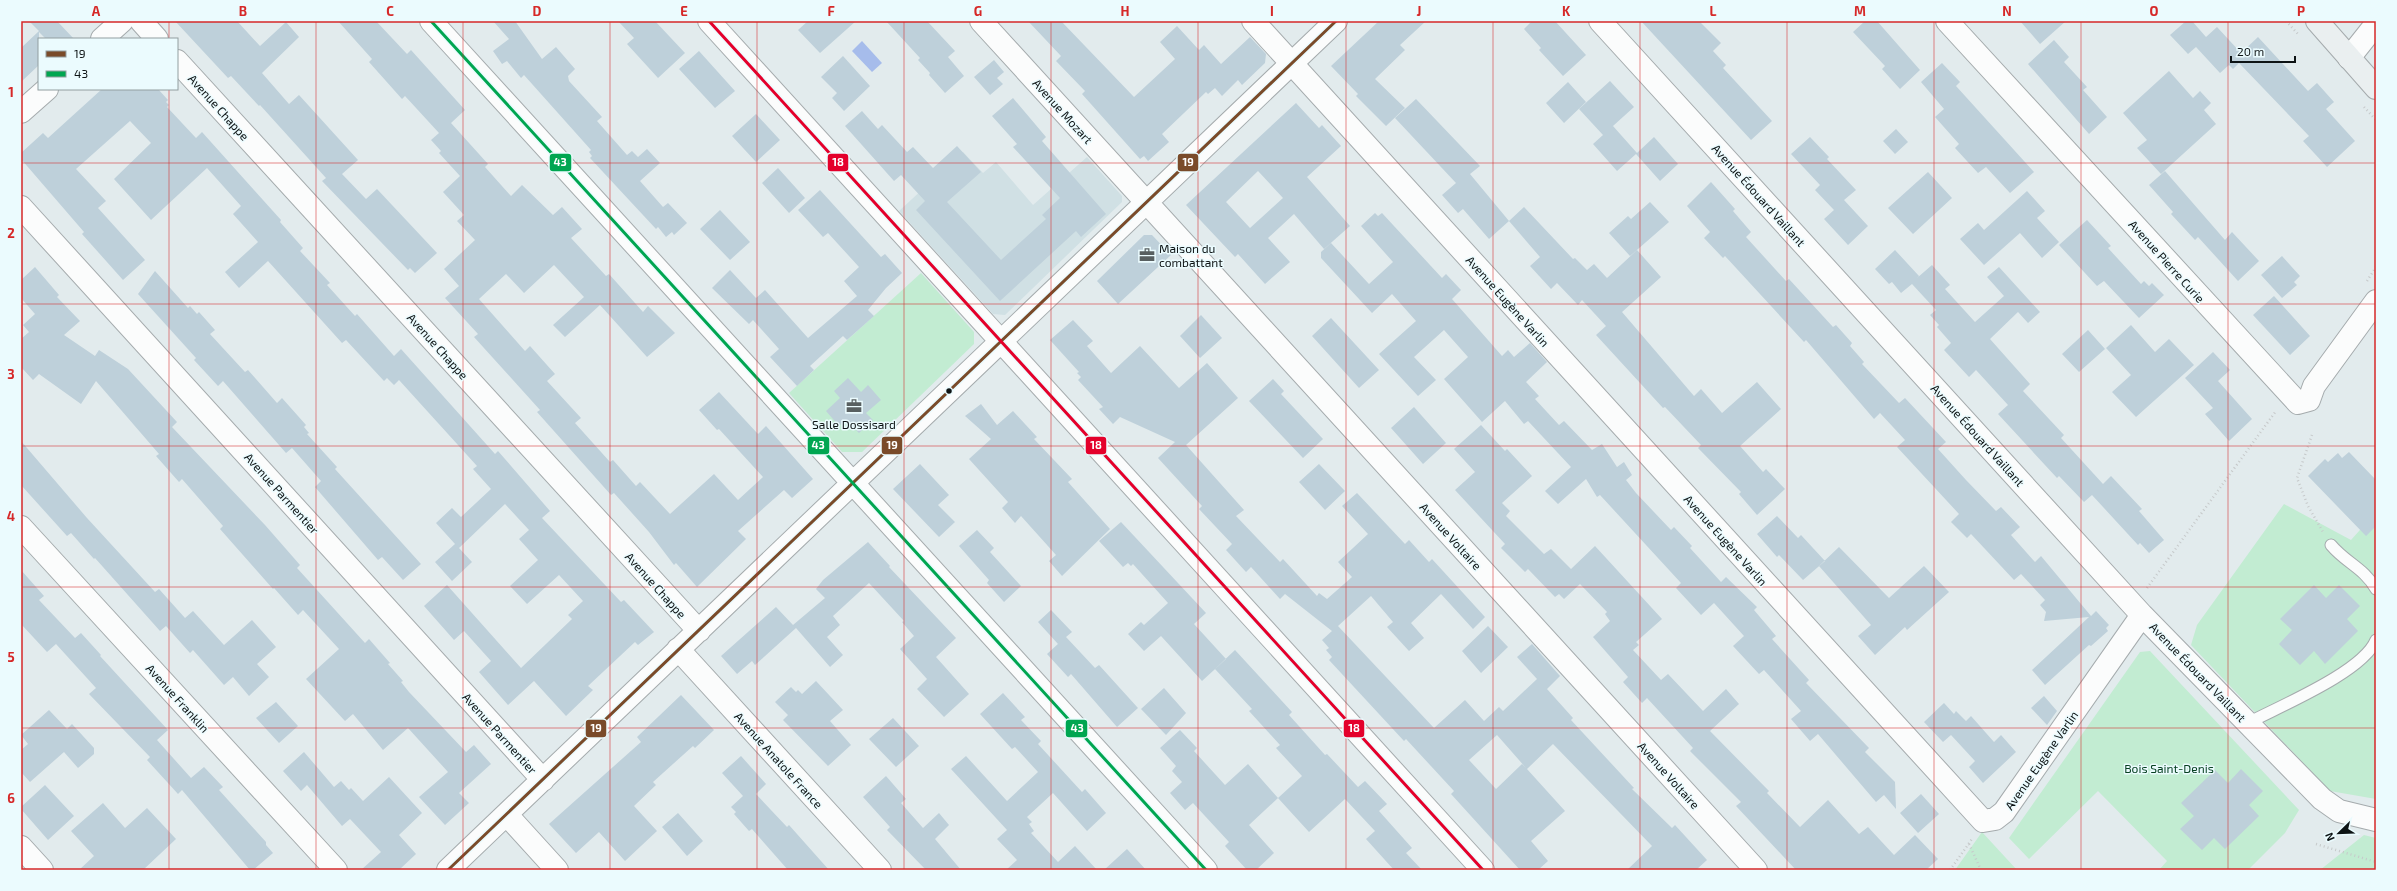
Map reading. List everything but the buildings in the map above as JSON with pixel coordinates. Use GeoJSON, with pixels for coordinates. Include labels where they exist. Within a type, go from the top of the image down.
{"type":"FeatureCollection","features":[{"type":"Feature","properties":{"kind":"street"},"geometry":{"type":"LineString","coordinates":[[103,38],[122,21]]}},
{"type":"Feature","properties":{"kind":"street"},"geometry":{"type":"LineString","coordinates":[[141,21],[156,38]]}},
{"type":"Feature","properties":{"kind":"street"},"geometry":{"type":"LineString","coordinates":[[431,21],[1206,870]]}},
{"type":"Feature","properties":{"kind":"street"},"geometry":{"type":"LineString","coordinates":[[709,21],[1483,870]]}},
{"type":"Feature","properties":{"kind":"street","name":"Avenue Mozart"},"geometry":{"type":"LineString","coordinates":[[981,21],[1146,202]]}},
{"type":"Feature","properties":{"kind":"street","name":"Avenue Eugène Varlin"},"geometry":{"type":"LineString","coordinates":[[1253,21],[1983,821],[1995,819],[2004,812],[2138,611]]}},
{"type":"Feature","properties":{"kind":"street"},"geometry":{"type":"LineString","coordinates":[[448,870],[1336,21]]}},
{"type":"Feature","properties":{"kind":"street","name":"Avenue Édouard Vaillant"},"geometry":{"type":"LineString","coordinates":[[1600,21],[2138,611],[2322,799],[2339,811],[2376,820]]}},
{"type":"Feature","properties":{"kind":"street","name":"Avenue Pierre Curie"},"geometry":{"type":"LineString","coordinates":[[1947,21],[2298,403],[2309,400],[2314,386],[2376,301]]}},
{"type":"Feature","properties":{"kind":"street"},"geometry":{"type":"LineString","coordinates":[[2317,21],[2376,88]]}},
{"type":"Feature","properties":{"kind":"street"},"geometry":{"type":"LineString","coordinates":[[2349,58],[2376,24]]}},
{"type":"Feature","properties":{"kind":"street","name":"Avenue Chappe"},"geometry":{"type":"LineString","coordinates":[[178,62],[698,631]]}},
{"type":"Feature","properties":{"kind":"street"},"geometry":{"type":"LineString","coordinates":[[21,112],[46,90]]}},
{"type":"Feature","properties":{"kind":"street","name":"Avenue Voltaire"},"geometry":{"type":"LineString","coordinates":[[1146,202],[1756,870]]}},
{"type":"Feature","properties":{"kind":"street","name":"Avenue Parmentier"},"geometry":{"type":"LineString","coordinates":[[21,207],[543,780]]}},
{"type":"Feature","properties":{"kind":"street","name":"Avenue Franklin"},"geometry":{"type":"LineString","coordinates":[[21,526],[336,870]]}},
{"type":"Feature","properties":{"kind":"street","name":"Avenue Anatole France"},"geometry":{"type":"LineString","coordinates":[[678,649],[880,870]]}},
{"type":"Feature","properties":{"kind":"street"},"geometry":{"type":"LineString","coordinates":[[507,815],[557,870]]}},
{"type":"Feature","properties":{"kind":"street"},"geometry":{"type":"LineString","coordinates":[[21,847],[42,870]]}},
{"type":"Feature","properties":{"kind":"lane"},"geometry":{"type":"LineString","coordinates":[[2331,545],[2342,559],[2364,572],[2376,589]]}},
{"type":"Feature","properties":{"kind":"lane"},"geometry":{"type":"LineString","coordinates":[[2248,723],[2346,672],[2362,660],[2376,640]]}},
{"type":"Feature","properties":{"kind":"path"},"geometry":{"type":"LineString","coordinates":[[2138,611],[2288,393]]}},
{"type":"Feature","properties":{"kind":"path"},"geometry":{"type":"LineString","coordinates":[[2312,435],[2296,478],[2308,506],[2331,545]]}},
{"type":"Feature","properties":{"kind":"path"},"geometry":{"type":"LineString","coordinates":[[1950,870],[1969,844],[1983,821]]}},
{"type":"Feature","properties":{"kind":"path"},"geometry":{"type":"LineString","coordinates":[[1969,844],[1981,870]]}},
{"type":"Feature","properties":{"kind":"path"},"geometry":{"type":"LineString","coordinates":[[2316,844],[2376,862]]}},
{"type":"Feature","properties":{"kind":"shaded area"},"geometry":{"type":"Polygon","coordinates":[[[963,152],[983,173],[996,162],[1033,205],[1087,157],[1122,196],[1122,202],[1005,315],[993,314],[899,211],[963,152]]]}},
{"type":"Feature","properties":{"kind":"green space"},"geometry":{"type":"Polygon","coordinates":[[[921,273],[974,332],[974,344],[862,452],[842,452],[789,393],[921,273]]]}},
{"type":"Feature","properties":{"kind":"green space"},"geometry":{"type":"Polygon","coordinates":[[[2284,504],[2351,540],[2376,512],[2376,799],[2330,791],[2191,645],[2197,625],[2284,504]]]}},
{"type":"Feature","properties":{"kind":"green space","name":"Bois Saint-Denis"},"geometry":{"type":"Polygon","coordinates":[[[2150,651],[2299,810],[2285,833],[2248,870],[2159,870],[2167,861],[2098,791],[2029,859],[2009,838],[2140,652],[2150,651]]]}},
{"type":"Feature","properties":{"kind":"green space"},"geometry":{"type":"Polygon","coordinates":[[[1982,832],[2017,870],[1955,870],[1982,832]]]}},
{"type":"Feature","properties":{"kind":"green space"},"geometry":{"type":"Polygon","coordinates":[[[2364,835],[2376,838],[2376,870],[2320,870],[2364,835]]]}},
{"type":"Feature","properties":{"kind":"water"},"geometry":{"type":"Polygon","coordinates":[[[862,41],[882,63],[872,72],[852,51],[862,41]]]}},
{"type":"Feature","properties":{"kind":"transit line","name":"43"},"geometry":{"type":"LineString","coordinates":[[431,21],[1206,870]]}},
{"type":"Feature","properties":{"kind":"transit line","name":"18"},"geometry":{"type":"LineString","coordinates":[[709,21],[1483,870]]}},
{"type":"Feature","properties":{"kind":"transit line","name":"19"},"geometry":{"type":"LineString","coordinates":[[448,870],[1336,21]]}},
{"type":"Feature","properties":{"kind":"place","name":"Maison du combattant"},"geometry":{"type":"Point","coordinates":[1147,255]}},
{"type":"Feature","properties":{"kind":"place","name":"Salle Dossisard"},"geometry":{"type":"Point","coordinates":[854,406]}}]}
